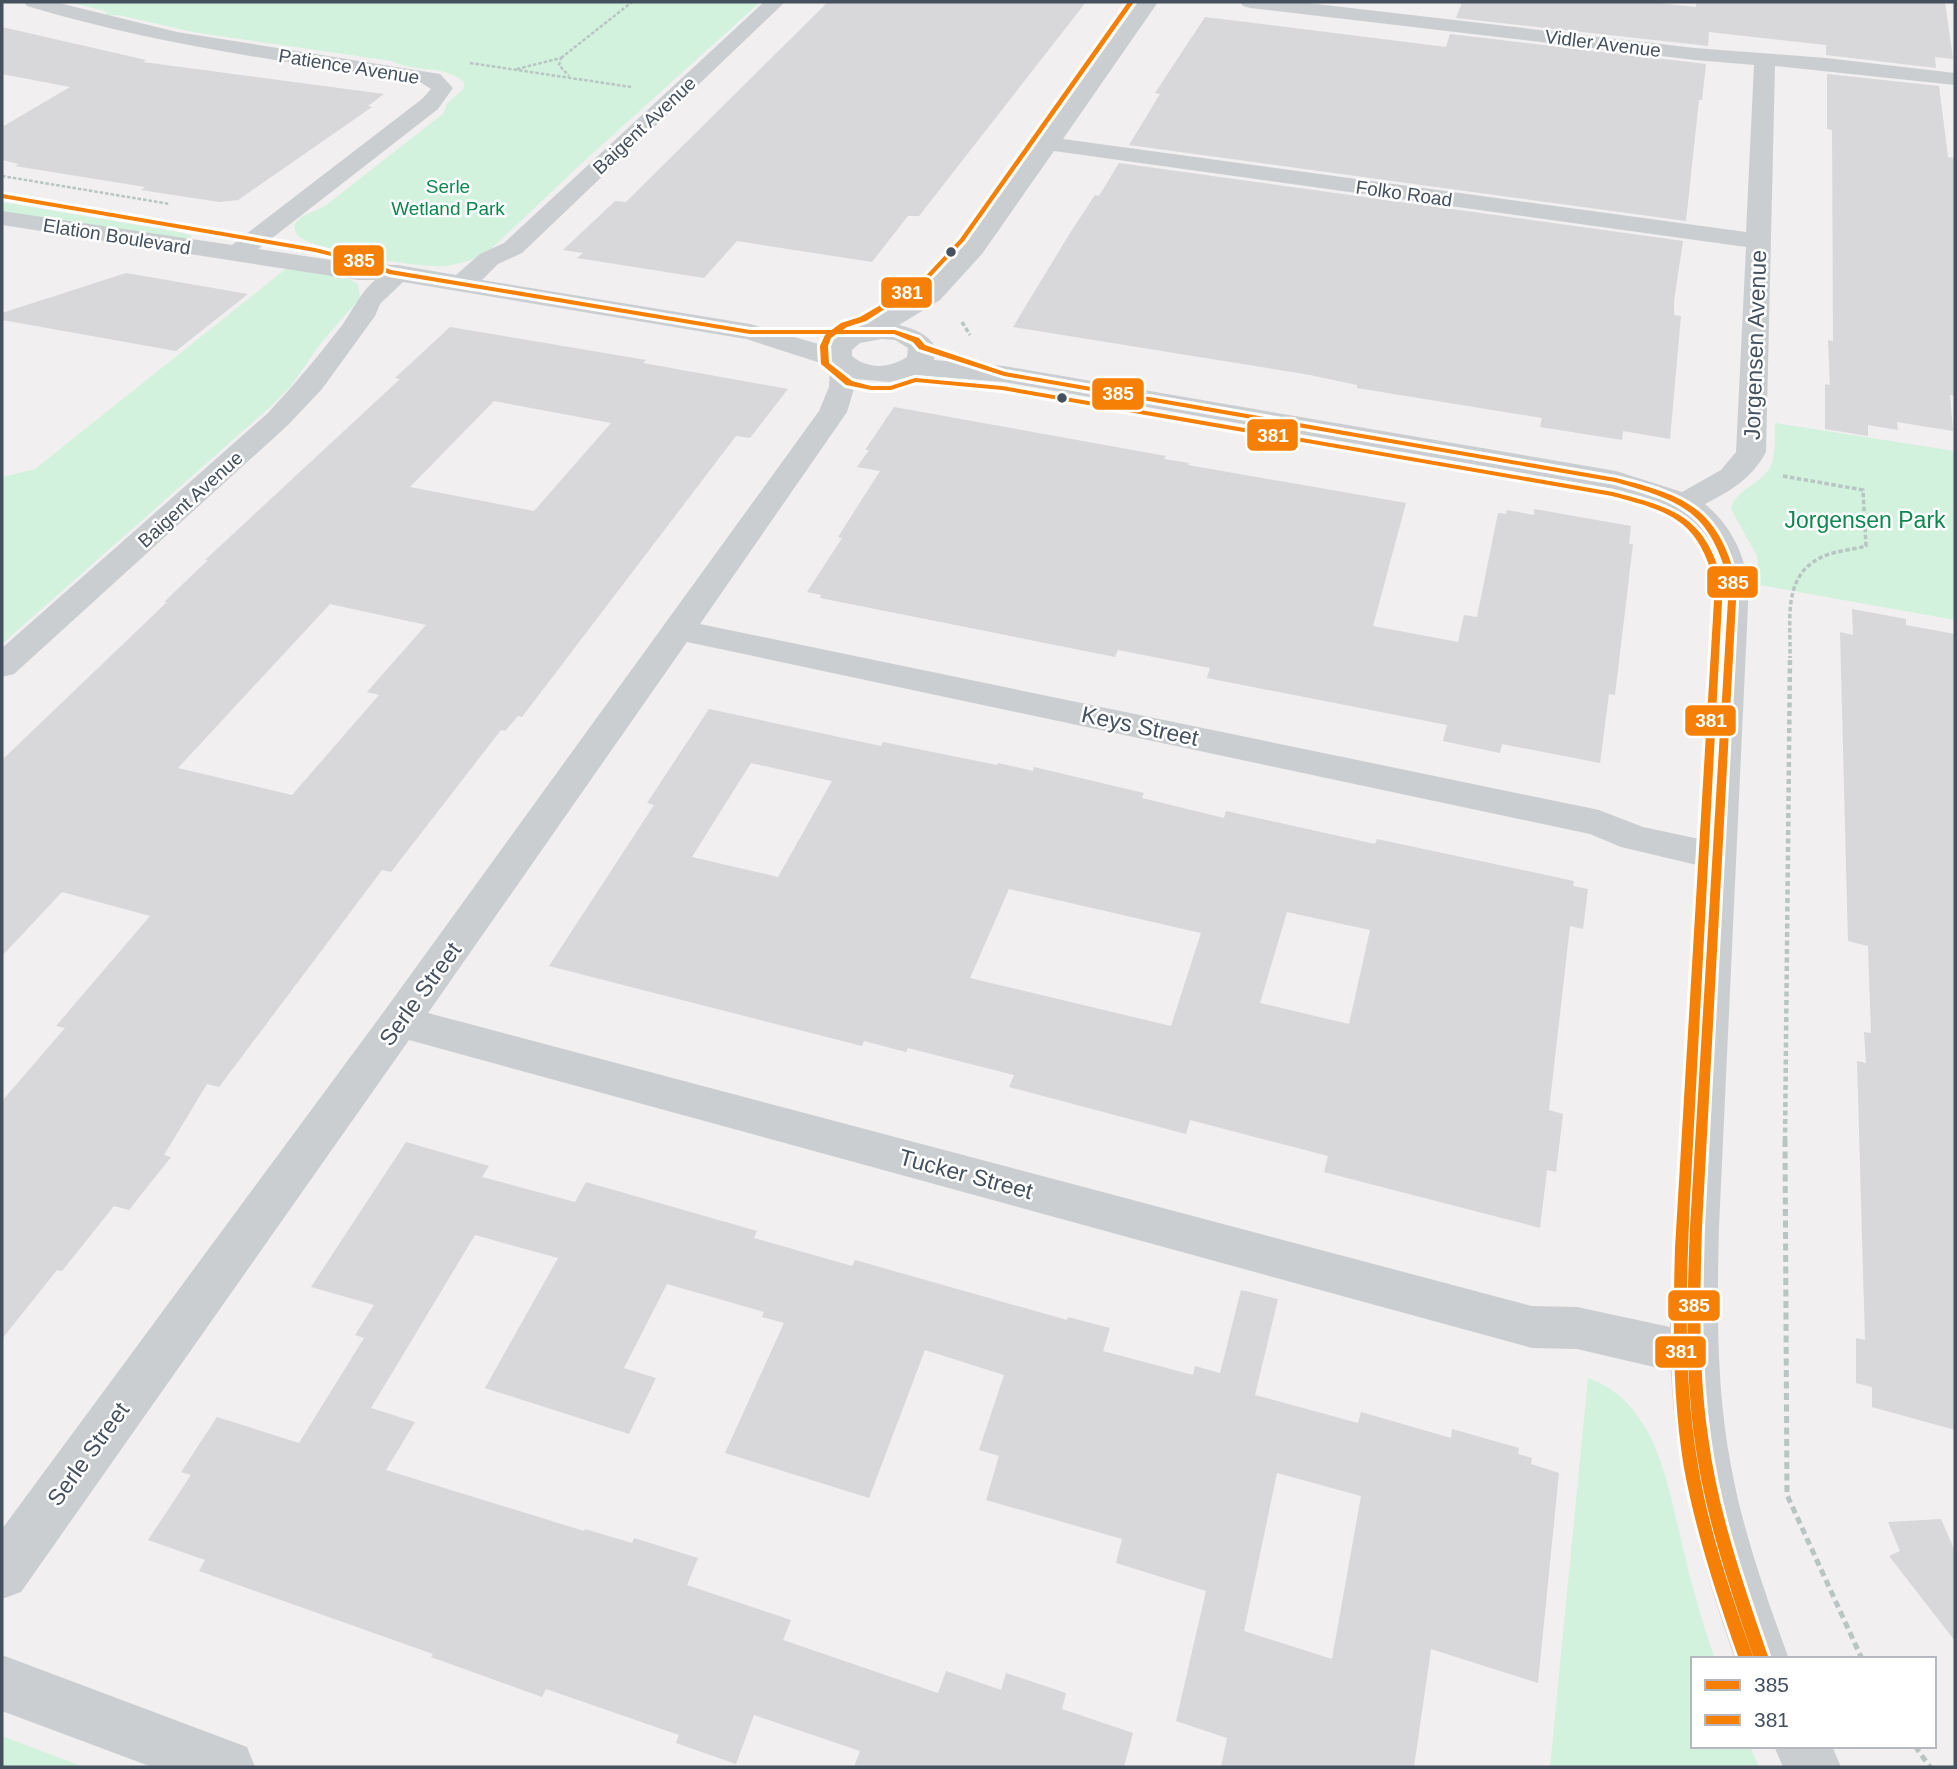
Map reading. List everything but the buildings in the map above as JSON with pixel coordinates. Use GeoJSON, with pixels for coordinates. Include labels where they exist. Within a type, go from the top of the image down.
{"type":"FeatureCollection","features":[{"type":"Feature","properties":{"kind":"street","name":"Patience Avenue"},"geometry":{"type":"LineString","coordinates":[[34,2],[91,19],[175,38],[409,74],[439,83],[442,88],[440,93],[430,104],[245,246]]}},
{"type":"Feature","properties":{"kind":"street","name":"Baigent Avenue"},"geometry":{"type":"LineString","coordinates":[[472,285],[510,260],[514,254],[513,248],[775,2]]}},
{"type":"Feature","properties":{"kind":"street"},"geometry":{"type":"LineString","coordinates":[[841,362],[838,347],[851,337],[865,333],[931,295],[973,249],[1148,2]]}},
{"type":"Feature","properties":{"kind":"street","name":"Vidler Avenue"},"geometry":{"type":"LineString","coordinates":[[1250,2],[1955,79]]}},
{"type":"Feature","properties":{"kind":"street","name":"Jorgensen Avenue"},"geometry":{"type":"LineString","coordinates":[[1684,503],[1726,481],[1747,462],[1751,452],[1765,60]]}},
{"type":"Feature","properties":{"kind":"street","name":"Folko Road"},"geometry":{"type":"LineString","coordinates":[[1049,144],[1758,242]]}},
{"type":"Feature","properties":{"kind":"street","name":"Elation Boulevard"},"geometry":{"type":"LineString","coordinates":[[2,196],[245,246],[750,332]]}},
{"type":"Feature","properties":{"kind":"street","name":"Elation Boulevard"},"geometry":{"type":"LineString","coordinates":[[2,218],[245,246]]}},
{"type":"Feature","properties":{"kind":"street","name":"Baigent Avenue"},"geometry":{"type":"LineString","coordinates":[[2,666],[278,419],[312,383],[362,316],[386,303],[386,271]]}},
{"type":"Feature","properties":{"kind":"street"},"geometry":{"type":"LineString","coordinates":[[910,357],[931,295]]}},
{"type":"Feature","properties":{"kind":"street"},"geometry":{"type":"LineString","coordinates":[[750,332],[895,332],[910,357]]}},
{"type":"Feature","properties":{"kind":"street"},"geometry":{"type":"LineString","coordinates":[[750,332],[841,362],[856,371],[910,357],[1554,467],[1654,489],[1684,503],[1704,518],[1721,539],[1731,562],[1733,583],[1716,848],[1695,1368],[1701,1438],[1714,1512],[1761,1657]]}},
{"type":"Feature","properties":{"kind":"street","name":"Serle Street"},"geometry":{"type":"LineString","coordinates":[[833,411],[910,357]]}},
{"type":"Feature","properties":{"kind":"street","name":"Serle Street"},"geometry":{"type":"LineString","coordinates":[[2,1573],[680,630],[833,411],[843,387],[841,362]]}},
{"type":"Feature","properties":{"kind":"street","name":"Keys Street"},"geometry":{"type":"LineString","coordinates":[[680,630],[1600,823],[1634,838],[1716,848]]}},
{"type":"Feature","properties":{"kind":"street","name":"Tucker Street"},"geometry":{"type":"LineString","coordinates":[[400,1021],[1532,1327],[1553,1343],[1579,1353],[1695,1368]]}},
{"type":"Feature","properties":{"kind":"street"},"geometry":{"type":"LineString","coordinates":[[2,1683],[227,1767]]}},
{"type":"Feature","properties":{"kind":"street"},"geometry":{"type":"LineString","coordinates":[[1803,1748],[1812,1767]]}},
{"type":"Feature","properties":{"kind":"path"},"geometry":{"type":"LineString","coordinates":[[509,69],[541,65],[561,58],[632,2]]}},
{"type":"Feature","properties":{"kind":"path"},"geometry":{"type":"LineString","coordinates":[[561,58],[559,65],[573,79]]}},
{"type":"Feature","properties":{"kind":"path"},"geometry":{"type":"LineString","coordinates":[[1861,1657],[1787,1495],[1785,1170],[1791,593],[1798,576],[1819,558],[1866,546],[1863,490]]}},
{"type":"Feature","properties":{"kind":"path"},"geometry":{"type":"LineString","coordinates":[[1917,1748],[1930,1767]]}},
{"type":"Feature","properties":{"kind":"green space","name":"Serle Wetland Park"},"geometry":{"type":"Polygon","coordinates":[[[70,2],[760,2],[490,250],[468,261],[432,266],[393,262],[330,249],[298,236],[294,225],[301,217],[325,206],[444,113],[446,105],[464,88],[464,82],[456,76],[392,61],[193,32],[119,15],[104,16],[108,12],[70,2]]]}},
{"type":"Feature","properties":{"kind":"green space"},"geometry":{"type":"Polygon","coordinates":[[[2,202],[192,236],[188,240],[2,212],[2,202]]]}},
{"type":"Feature","properties":{"kind":"green space"},"geometry":{"type":"Polygon","coordinates":[[[287,268],[347,278],[358,284],[360,298],[321,343],[290,387],[269,408],[2,644],[2,477],[35,469],[287,268]]]}},
{"type":"Feature","properties":{"kind":"green space","name":"Jorgensen Park"},"geometry":{"type":"Polygon","coordinates":[[[1775,423],[1955,451],[1955,620],[1760,585],[1757,556],[1731,509],[1738,496],[1763,476],[1772,463],[1775,423]]]}},
{"type":"Feature","properties":{"kind":"green space"},"geometry":{"type":"Polygon","coordinates":[[[1588,1378],[1612,1390],[1631,1408],[1646,1429],[1666,1478],[1702,1621],[1714,1657],[1691,1657],[1691,1748],[1751,1748],[1759,1767],[1550,1767],[1588,1378]]]}},
{"type":"Feature","properties":{"kind":"green space"},"geometry":{"type":"Polygon","coordinates":[[[2,1736],[84,1767],[2,1767],[2,1736]]]}},
{"type":"Feature","properties":{"kind":"transit line","name":"381"},"geometry":{"type":"LineString","coordinates":[[1131,2],[962,240],[922,283],[863,319],[844,325],[828,337],[824,346],[825,364],[849,383],[871,388],[891,388],[915,380],[1002,388],[1613,494],[1669,512],[1695,531],[1706,545],[1719,584],[1684,1200],[1680,1343],[1682,1391],[1691,1466],[1703,1522],[1746,1657]]}},
{"type":"Feature","properties":{"kind":"transit line","name":"385"},"geometry":{"type":"LineString","coordinates":[[2,196],[315,250],[369,263],[389,272],[750,332],[895,332],[916,340],[922,347],[1004,374],[1616,480],[1660,493],[1694,511],[1718,539],[1733,583],[1696,1227],[1695,1378],[1701,1438],[1711,1493],[1730,1565],[1761,1657]]}}]}
